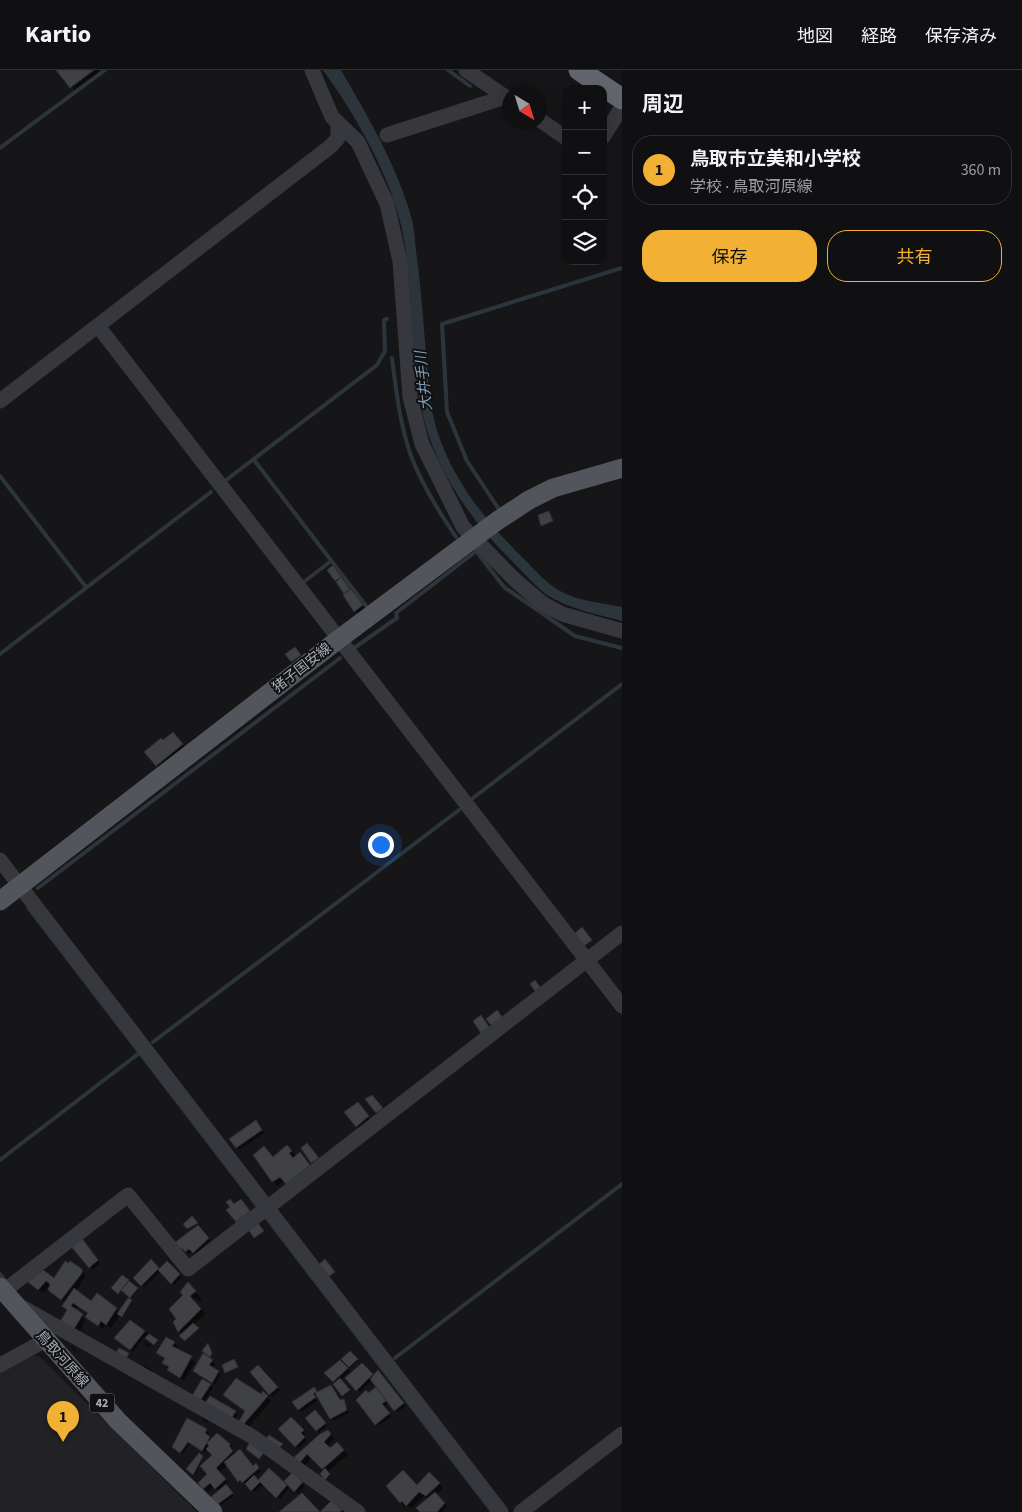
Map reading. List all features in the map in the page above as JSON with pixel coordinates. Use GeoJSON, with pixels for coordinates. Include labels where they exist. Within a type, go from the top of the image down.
{"type":"FeatureCollection","features":[{"type":"Feature","properties":{"kind":"highway"},"geometry":{"type":"LineString","coordinates":[[579,70],[607,81],[622,99]]}},
{"type":"Feature","properties":{"kind":"main road","name":"猪子国安線"},"geometry":{"type":"LineString","coordinates":[[0,901],[339,639],[497,521],[529,500],[553,488],[622,468]]}},
{"type":"Feature","properties":{"kind":"main road","name":"鳥取河原線"},"geometry":{"type":"LineString","coordinates":[[5,1293],[118,1421],[213,1512]]}},
{"type":"Feature","properties":{"kind":"street"},"geometry":{"type":"LineString","coordinates":[[312,70],[332,117],[358,142],[387,204],[400,261],[410,397],[414,419],[422,444],[439,482],[463,527],[542,603],[562,614],[622,630]]}},
{"type":"Feature","properties":{"kind":"street"},"geometry":{"type":"LineString","coordinates":[[466,70],[502,95]]}},
{"type":"Feature","properties":{"kind":"street"},"geometry":{"type":"LineString","coordinates":[[387,134],[502,100]]}},
{"type":"Feature","properties":{"kind":"street"},"geometry":{"type":"LineString","coordinates":[[612,134],[622,107]]}},
{"type":"Feature","properties":{"kind":"street"},"geometry":{"type":"LineString","coordinates":[[0,401],[331,146],[338,138],[338,124]]}},
{"type":"Feature","properties":{"kind":"street"},"geometry":{"type":"LineString","coordinates":[[547,125],[562,135]]}},
{"type":"Feature","properties":{"kind":"street"},"geometry":{"type":"LineString","coordinates":[[98,326],[622,1006]]}},
{"type":"Feature","properties":{"kind":"street"},"geometry":{"type":"LineString","coordinates":[[0,860],[268,1206],[501,1512]]}},
{"type":"Feature","properties":{"kind":"street"},"geometry":{"type":"LineString","coordinates":[[358,1512],[253,1437],[5,1293],[128,1195],[188,1269],[622,933]]}},
{"type":"Feature","properties":{"kind":"street"},"geometry":{"type":"LineString","coordinates":[[0,1365],[46,1340]]}},
{"type":"Feature","properties":{"kind":"street"},"geometry":{"type":"LineString","coordinates":[[521,1512],[622,1434]]}},
{"type":"Feature","properties":{"kind":"shaded area"},"geometry":{"type":"Polygon","coordinates":[[[32,1355],[39,1356],[197,1512],[0,1512],[0,1372],[32,1355]]]}},
{"type":"Feature","properties":{"kind":"water","name":"大井手川"},"geometry":{"type":"Polygon","coordinates":[[[323,70],[341,70],[391,162],[406,200],[414,234],[430,397],[442,444],[452,466],[464,487],[493,526],[546,581],[560,591],[574,597],[622,607],[622,621],[574,608],[547,595],[530,580],[483,529],[468,511],[444,472],[434,451],[427,429],[417,384],[406,251],[396,208],[380,167],[359,125],[323,70]]]}},
{"type":"Feature","properties":{"kind":"water"},"geometry":{"type":"Polygon","coordinates":[[[29,906],[495,1512],[490,1512],[26,908],[29,906]]]}},
{"type":"Feature","properties":{"kind":"building"},"geometry":{"type":"Polygon","coordinates":[[[56,70],[94,70],[70,88],[56,70]]]}},
{"type":"Feature","properties":{"kind":"building"},"geometry":{"type":"Polygon","coordinates":[[[549,511],[553,521],[541,526],[538,515],[549,511]]]}},
{"type":"Feature","properties":{"kind":"building"},"geometry":{"type":"Polygon","coordinates":[[[333,565],[341,577],[335,581],[327,570],[333,565]]]}},
{"type":"Feature","properties":{"kind":"building"},"geometry":{"type":"Polygon","coordinates":[[[341,577],[350,589],[344,594],[336,582],[341,577]]]}},
{"type":"Feature","properties":{"kind":"building"},"geometry":{"type":"Polygon","coordinates":[[[351,589],[363,605],[354,612],[343,595],[351,589]]]}},
{"type":"Feature","properties":{"kind":"building"},"geometry":{"type":"Polygon","coordinates":[[[295,647],[301,655],[291,662],[285,654],[295,647]]]}},
{"type":"Feature","properties":{"kind":"building"},"geometry":{"type":"Polygon","coordinates":[[[173,732],[183,744],[156,766],[144,752],[161,738],[163,740],[173,732]]]}},
{"type":"Feature","properties":{"kind":"building"},"geometry":{"type":"Polygon","coordinates":[[[582,927],[592,940],[584,946],[574,934],[582,927]]]}},
{"type":"Feature","properties":{"kind":"building"},"geometry":{"type":"Polygon","coordinates":[[[535,980],[540,987],[535,991],[530,984],[535,980]]]}},
{"type":"Feature","properties":{"kind":"building"},"geometry":{"type":"Polygon","coordinates":[[[497,1010],[502,1017],[491,1025],[486,1019],[497,1010]]]}},
{"type":"Feature","properties":{"kind":"building"},"geometry":{"type":"Polygon","coordinates":[[[481,1015],[489,1027],[481,1033],[473,1021],[481,1015]]]}},
{"type":"Feature","properties":{"kind":"building"},"geometry":{"type":"Polygon","coordinates":[[[372,1095],[383,1108],[376,1113],[365,1099],[372,1095]]]}},
{"type":"Feature","properties":{"kind":"building"},"geometry":{"type":"Polygon","coordinates":[[[358,1102],[369,1116],[356,1127],[344,1112],[358,1102]]]}},
{"type":"Feature","properties":{"kind":"building"},"geometry":{"type":"Polygon","coordinates":[[[256,1120],[262,1130],[236,1148],[229,1139],[256,1120]]]}},
{"type":"Feature","properties":{"kind":"building"},"geometry":{"type":"Polygon","coordinates":[[[307,1143],[319,1158],[311,1163],[301,1148],[307,1143]]]}},
{"type":"Feature","properties":{"kind":"building"},"geometry":{"type":"Polygon","coordinates":[[[287,1145],[292,1151],[289,1153],[293,1158],[300,1152],[310,1165],[286,1184],[280,1177],[272,1182],[253,1155],[264,1146],[273,1157],[287,1145]]]}},
{"type":"Feature","properties":{"kind":"building"},"geometry":{"type":"Polygon","coordinates":[[[230,1199],[234,1204],[241,1199],[250,1211],[236,1222],[226,1210],[230,1207],[226,1202],[230,1199]]]}},
{"type":"Feature","properties":{"kind":"building"},"geometry":{"type":"Polygon","coordinates":[[[192,1216],[198,1223],[187,1229],[183,1224],[192,1216]]]}},
{"type":"Feature","properties":{"kind":"building"},"geometry":{"type":"Polygon","coordinates":[[[257,1222],[264,1231],[254,1238],[248,1229],[257,1222]]]}},
{"type":"Feature","properties":{"kind":"building"},"geometry":{"type":"Polygon","coordinates":[[[198,1225],[209,1238],[193,1253],[189,1249],[185,1252],[182,1248],[178,1251],[173,1244],[198,1225]]]}},
{"type":"Feature","properties":{"kind":"building"},"geometry":{"type":"Polygon","coordinates":[[[81,1237],[98,1260],[89,1268],[70,1245],[81,1237]]]}},
{"type":"Feature","properties":{"kind":"building"},"geometry":{"type":"Polygon","coordinates":[[[151,1259],[159,1268],[141,1286],[133,1278],[151,1259]]]}},
{"type":"Feature","properties":{"kind":"building"},"geometry":{"type":"Polygon","coordinates":[[[325,1259],[335,1272],[328,1277],[318,1265],[325,1259]]]}},
{"type":"Feature","properties":{"kind":"building"},"geometry":{"type":"Polygon","coordinates":[[[65,1261],[68,1263],[70,1261],[82,1269],[82,1273],[61,1300],[48,1290],[50,1284],[46,1281],[38,1290],[28,1282],[43,1270],[54,1278],[65,1261]]]}},
{"type":"Feature","properties":{"kind":"building"},"geometry":{"type":"Polygon","coordinates":[[[167,1261],[180,1274],[171,1284],[158,1270],[167,1261]]]}},
{"type":"Feature","properties":{"kind":"building"},"geometry":{"type":"Polygon","coordinates":[[[122,1275],[129,1280],[118,1294],[111,1288],[122,1275]]]}},
{"type":"Feature","properties":{"kind":"building"},"geometry":{"type":"Polygon","coordinates":[[[129,1281],[138,1288],[130,1298],[121,1290],[129,1281]]]}},
{"type":"Feature","properties":{"kind":"building"},"geometry":{"type":"Polygon","coordinates":[[[188,1282],[196,1291],[190,1296],[201,1309],[178,1332],[173,1322],[176,1319],[169,1309],[183,1295],[180,1292],[188,1282]]]}},
{"type":"Feature","properties":{"kind":"building"},"geometry":{"type":"Polygon","coordinates":[[[74,1288],[91,1301],[97,1293],[117,1308],[106,1325],[101,1321],[98,1326],[85,1317],[88,1313],[73,1303],[71,1306],[83,1314],[74,1329],[60,1322],[67,1310],[62,1306],[74,1288]]]}},
{"type":"Feature","properties":{"kind":"building"},"geometry":{"type":"Polygon","coordinates":[[[128,1298],[132,1300],[122,1317],[117,1314],[128,1298]]]}},
{"type":"Feature","properties":{"kind":"building"},"geometry":{"type":"Polygon","coordinates":[[[130,1320],[145,1331],[130,1350],[114,1338],[130,1320]]]}},
{"type":"Feature","properties":{"kind":"building"},"geometry":{"type":"Polygon","coordinates":[[[193,1323],[199,1328],[185,1341],[179,1336],[193,1323]]]}},
{"type":"Feature","properties":{"kind":"building"},"geometry":{"type":"Polygon","coordinates":[[[149,1334],[158,1340],[154,1345],[145,1338],[149,1334]]]}},
{"type":"Feature","properties":{"kind":"building"},"geometry":{"type":"Polygon","coordinates":[[[166,1337],[175,1342],[172,1346],[192,1356],[180,1378],[167,1370],[169,1367],[162,1363],[165,1358],[156,1353],[166,1337]]]}},
{"type":"Feature","properties":{"kind":"building"},"geometry":{"type":"Polygon","coordinates":[[[208,1343],[212,1353],[210,1357],[202,1351],[208,1343]]]}},
{"type":"Feature","properties":{"kind":"building"},"geometry":{"type":"Polygon","coordinates":[[[119,1348],[129,1353],[126,1359],[116,1353],[119,1348]]]}},
{"type":"Feature","properties":{"kind":"building"},"geometry":{"type":"Polygon","coordinates":[[[350,1351],[358,1359],[349,1367],[341,1359],[350,1351]]]}},
{"type":"Feature","properties":{"kind":"building"},"geometry":{"type":"Polygon","coordinates":[[[203,1353],[213,1360],[209,1365],[219,1371],[212,1383],[193,1371],[203,1353]]]}},
{"type":"Feature","properties":{"kind":"building"},"geometry":{"type":"Polygon","coordinates":[[[234,1359],[238,1367],[225,1373],[222,1365],[234,1359]]]}},
{"type":"Feature","properties":{"kind":"building"},"geometry":{"type":"Polygon","coordinates":[[[340,1360],[348,1368],[333,1382],[324,1373],[340,1360]]]}},
{"type":"Feature","properties":{"kind":"building"},"geometry":{"type":"Polygon","coordinates":[[[362,1363],[373,1374],[356,1391],[345,1378],[362,1363]]]}},
{"type":"Feature","properties":{"kind":"building"},"geometry":{"type":"Polygon","coordinates":[[[258,1365],[278,1387],[269,1395],[250,1372],[258,1365]]]}},
{"type":"Feature","properties":{"kind":"building"},"geometry":{"type":"Polygon","coordinates":[[[378,1370],[404,1403],[394,1411],[370,1379],[378,1370]]]}},
{"type":"Feature","properties":{"kind":"building"},"geometry":{"type":"Polygon","coordinates":[[[236,1378],[261,1394],[263,1391],[268,1396],[242,1426],[238,1423],[245,1411],[223,1395],[236,1378]]]}},
{"type":"Feature","properties":{"kind":"building"},"geometry":{"type":"Polygon","coordinates":[[[340,1378],[350,1390],[342,1396],[333,1384],[340,1378]]]}},
{"type":"Feature","properties":{"kind":"building"},"geometry":{"type":"Polygon","coordinates":[[[202,1379],[211,1384],[200,1401],[192,1396],[202,1379]]]}},
{"type":"Feature","properties":{"kind":"building"},"geometry":{"type":"Polygon","coordinates":[[[331,1385],[340,1400],[344,1399],[347,1410],[330,1419],[315,1393],[331,1385]]]}},
{"type":"Feature","properties":{"kind":"building"},"geometry":{"type":"Polygon","coordinates":[[[314,1387],[317,1391],[313,1394],[316,1397],[298,1410],[292,1402],[314,1387]]]}},
{"type":"Feature","properties":{"kind":"building"},"geometry":{"type":"Polygon","coordinates":[[[376,1387],[386,1401],[382,1404],[390,1413],[375,1425],[356,1400],[366,1390],[368,1393],[376,1387]]]}},
{"type":"Feature","properties":{"kind":"building"},"geometry":{"type":"Polygon","coordinates":[[[210,1396],[236,1411],[231,1419],[205,1403],[210,1396]]]}},
{"type":"Feature","properties":{"kind":"building"},"geometry":{"type":"Polygon","coordinates":[[[315,1410],[326,1423],[316,1431],[305,1418],[315,1410]]]}},
{"type":"Feature","properties":{"kind":"building"},"geometry":{"type":"Polygon","coordinates":[[[291,1417],[304,1430],[301,1433],[305,1437],[295,1447],[278,1429],[291,1417]]]}},
{"type":"Feature","properties":{"kind":"building"},"geometry":{"type":"Polygon","coordinates":[[[187,1418],[207,1429],[205,1433],[210,1437],[202,1451],[188,1442],[180,1453],[172,1447],[187,1418]]]}},
{"type":"Feature","properties":{"kind":"building"},"geometry":{"type":"Polygon","coordinates":[[[328,1430],[331,1434],[324,1442],[330,1448],[337,1442],[344,1450],[326,1466],[322,1469],[307,1454],[298,1465],[292,1459],[320,1434],[328,1430]]]}},
{"type":"Feature","properties":{"kind":"building"},"geometry":{"type":"Polygon","coordinates":[[[217,1433],[230,1444],[229,1446],[233,1451],[216,1468],[226,1479],[215,1489],[210,1483],[203,1489],[198,1483],[207,1474],[200,1466],[212,1455],[206,1449],[209,1446],[207,1443],[217,1433]]]}},
{"type":"Feature","properties":{"kind":"building"},"geometry":{"type":"Polygon","coordinates":[[[269,1435],[283,1444],[278,1449],[265,1440],[269,1435]]]}},
{"type":"Feature","properties":{"kind":"building"},"geometry":{"type":"Polygon","coordinates":[[[250,1442],[264,1452],[259,1459],[246,1449],[250,1442]]]}},
{"type":"Feature","properties":{"kind":"building"},"geometry":{"type":"Polygon","coordinates":[[[240,1449],[253,1466],[256,1463],[259,1468],[242,1483],[240,1480],[238,1482],[224,1462],[240,1449]]]}},
{"type":"Feature","properties":{"kind":"building"},"geometry":{"type":"Polygon","coordinates":[[[199,1453],[203,1456],[193,1475],[186,1469],[199,1453]]]}},
{"type":"Feature","properties":{"kind":"building"},"geometry":{"type":"Polygon","coordinates":[[[269,1468],[287,1485],[276,1498],[260,1482],[251,1491],[245,1484],[254,1475],[258,1480],[269,1468]]]}},
{"type":"Feature","properties":{"kind":"building"},"geometry":{"type":"Polygon","coordinates":[[[325,1468],[330,1474],[325,1480],[320,1474],[325,1468]]]}},
{"type":"Feature","properties":{"kind":"building"},"geometry":{"type":"Polygon","coordinates":[[[403,1470],[417,1485],[429,1472],[440,1483],[426,1496],[419,1492],[406,1506],[402,1501],[400,1503],[386,1486],[403,1470]]]}},
{"type":"Feature","properties":{"kind":"building"},"geometry":{"type":"Polygon","coordinates":[[[292,1473],[303,1482],[294,1492],[284,1481],[292,1473]]]}},
{"type":"Feature","properties":{"kind":"building"},"geometry":{"type":"Polygon","coordinates":[[[226,1484],[233,1493],[218,1504],[211,1497],[226,1484]]]}},
{"type":"Feature","properties":{"kind":"building"},"geometry":{"type":"Polygon","coordinates":[[[435,1492],[445,1503],[437,1512],[420,1512],[416,1508],[435,1492]]]}},
{"type":"Feature","properties":{"kind":"building"},"geometry":{"type":"Polygon","coordinates":[[[302,1493],[320,1512],[279,1512],[302,1493]]]}},
{"type":"Feature","properties":{"kind":"building"},"geometry":{"type":"Polygon","coordinates":[[[331,1501],[342,1510],[340,1512],[320,1512],[331,1501]]]}},
{"type":"Feature","properties":{"kind":"waterway"},"geometry":{"type":"LineString","coordinates":[[0,148],[105,70]]}},
{"type":"Feature","properties":{"kind":"waterway"},"geometry":{"type":"LineString","coordinates":[[448,70],[470,86]]}},
{"type":"Feature","properties":{"kind":"waterway"},"geometry":{"type":"LineString","coordinates":[[498,508],[467,461],[447,412],[442,324],[622,268]]}},
{"type":"Feature","properties":{"kind":"waterway"},"geometry":{"type":"LineString","coordinates":[[225,481],[377,365],[385,351],[384,320],[387,319]]}},
{"type":"Feature","properties":{"kind":"waterway"},"geometry":{"type":"LineString","coordinates":[[392,358],[401,420],[411,456],[431,498],[456,537]]}},
{"type":"Feature","properties":{"kind":"waterway"},"geometry":{"type":"LineString","coordinates":[[254,460],[366,606]]}},
{"type":"Feature","properties":{"kind":"waterway"},"geometry":{"type":"LineString","coordinates":[[0,476],[86,587]]}},
{"type":"Feature","properties":{"kind":"waterway"},"geometry":{"type":"LineString","coordinates":[[0,654],[211,492]]}},
{"type":"Feature","properties":{"kind":"waterway"},"geometry":{"type":"LineString","coordinates":[[476,551],[504,587],[575,636],[622,648]]}},
{"type":"Feature","properties":{"kind":"waterway"},"geometry":{"type":"LineString","coordinates":[[354,648],[397,618],[396,613],[475,552]]}},
{"type":"Feature","properties":{"kind":"waterway"},"geometry":{"type":"LineString","coordinates":[[301,584],[331,561]]}},
{"type":"Feature","properties":{"kind":"waterway"},"geometry":{"type":"LineString","coordinates":[[38,888],[340,658]]}},
{"type":"Feature","properties":{"kind":"waterway"},"geometry":{"type":"LineString","coordinates":[[473,798],[622,684]]}},
{"type":"Feature","properties":{"kind":"waterway"},"geometry":{"type":"LineString","coordinates":[[153,1042],[459,810]]}},
{"type":"Feature","properties":{"kind":"waterway"},"geometry":{"type":"LineString","coordinates":[[0,1160],[138,1054]]}},
{"type":"Feature","properties":{"kind":"waterway"},"geometry":{"type":"LineString","coordinates":[[395,1358],[622,1184]]}},
{"type":"Feature","properties":{"kind":"waterway"},"geometry":{"type":"LineString","coordinates":[[0,1274],[6,1282]]}},
{"type":"Feature","properties":{"kind":"place","name":"鳥取市立美和小学校"},"geometry":{"type":"Point","coordinates":[63,1442]}}]}
